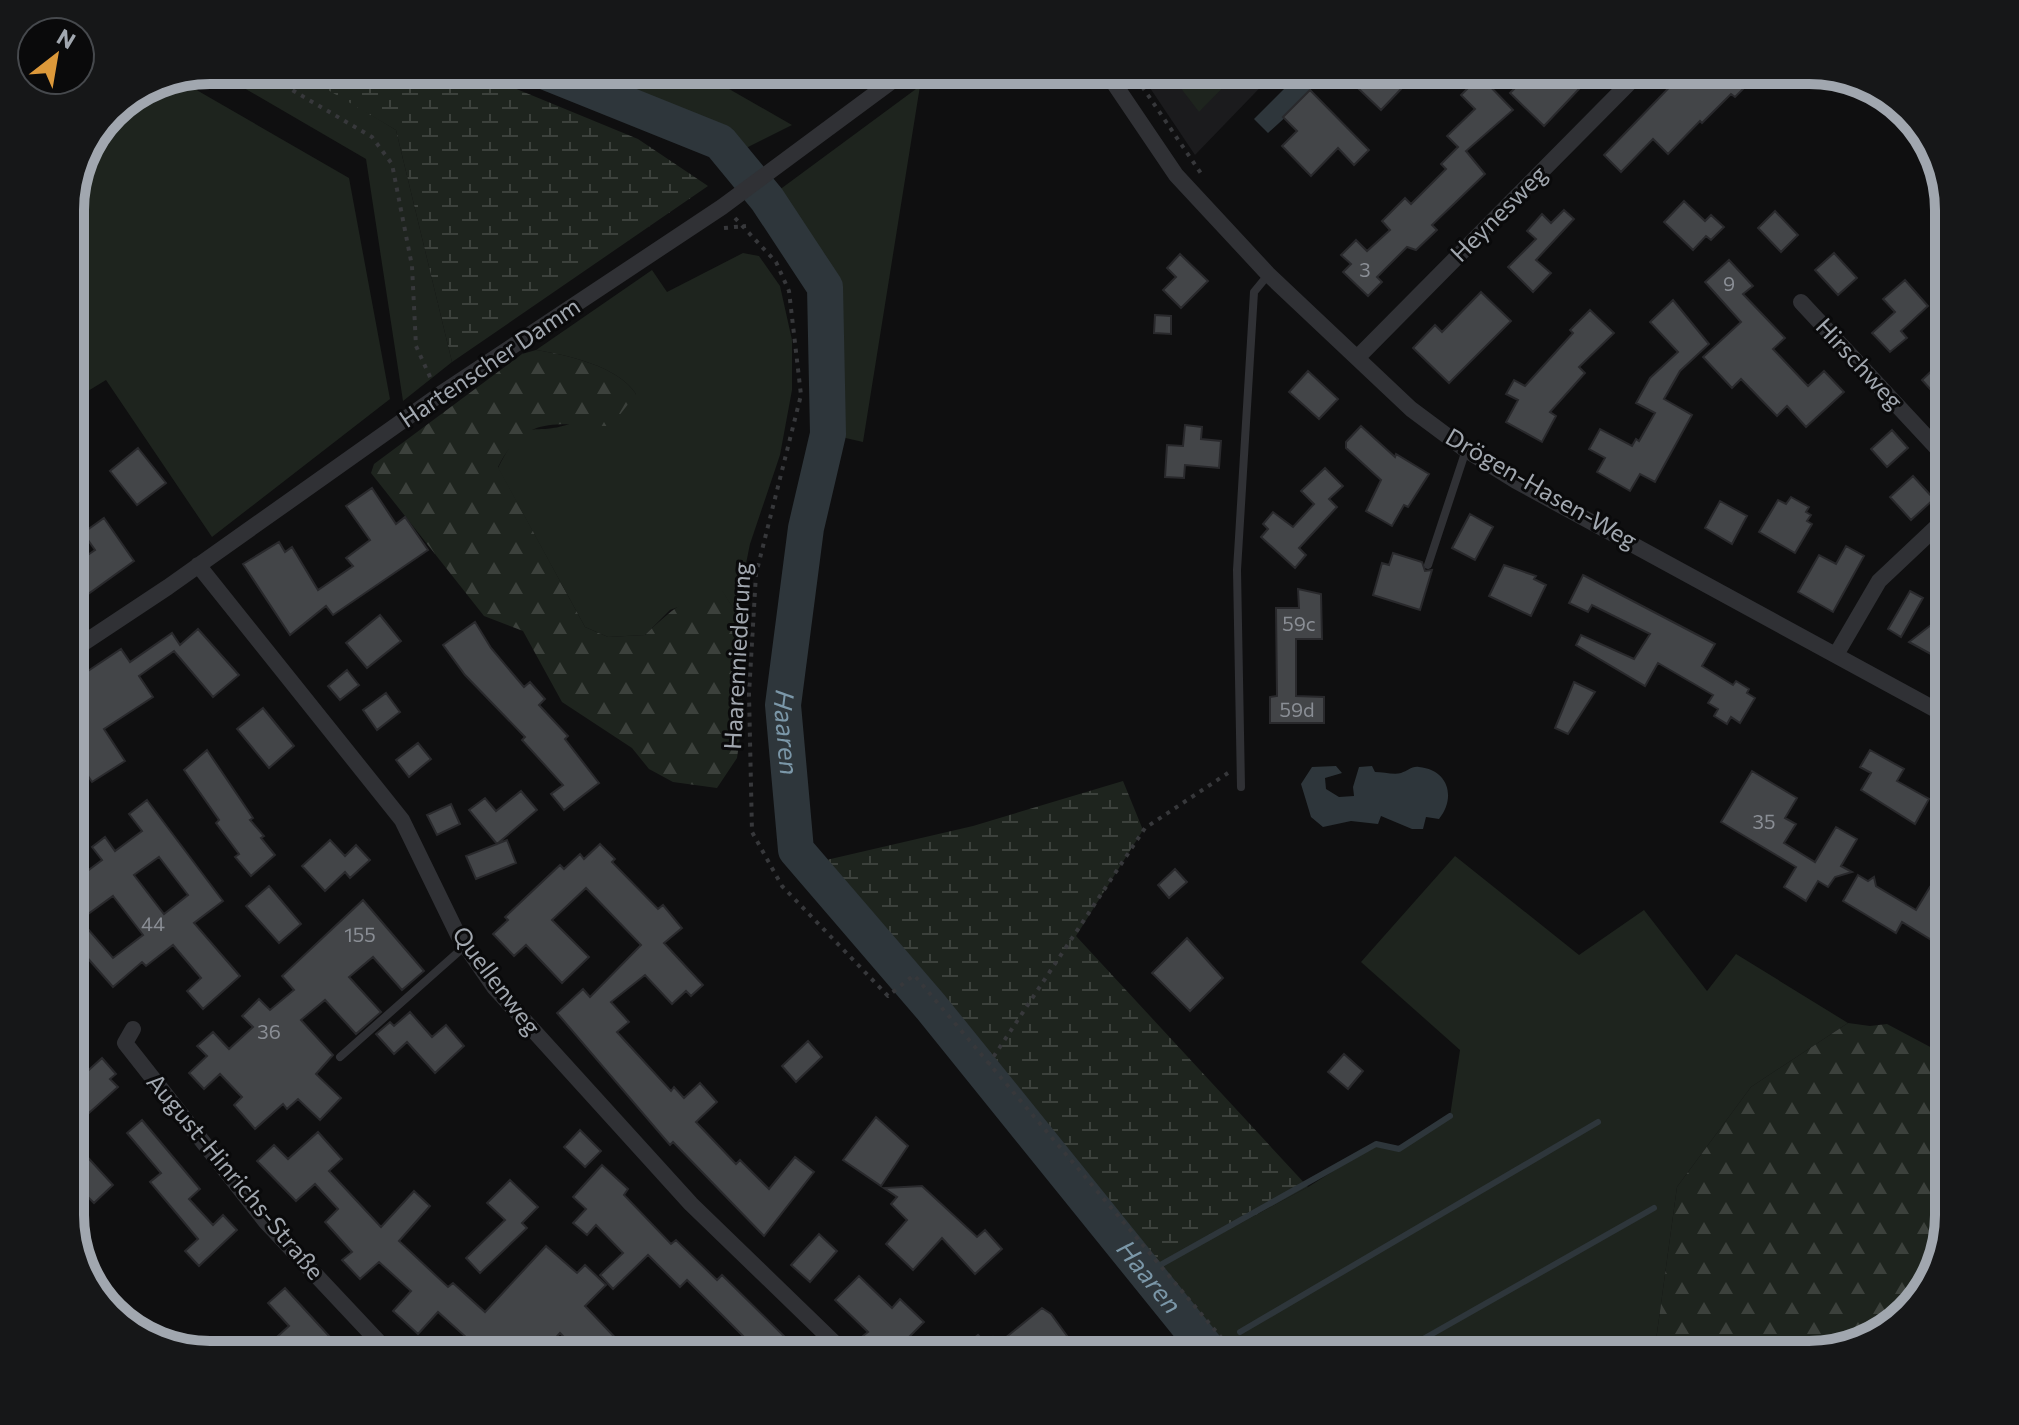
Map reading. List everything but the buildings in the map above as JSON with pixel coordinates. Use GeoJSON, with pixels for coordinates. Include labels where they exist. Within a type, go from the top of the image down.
{"type":"FeatureCollection","features":[{"type":"Feature","properties":{"kind":"street","name":"Hartenscher Damm"},"geometry":{"type":"LineString","coordinates":[[84,642],[439,395],[728,209],[772,170],[888,84]]}},
{"type":"Feature","properties":{"kind":"street","name":"Drögen-Hasen-Weg"},"geometry":{"type":"LineString","coordinates":[[1114,84],[1176,175],[1268,274],[1411,409],[1466,450],[1935,709]]}},
{"type":"Feature","properties":{"kind":"street","name":"Heynesweg"},"geometry":{"type":"LineString","coordinates":[[1357,358],[1628,84]]}},
{"type":"Feature","properties":{"kind":"street","name":"Hirschweg"},"geometry":{"type":"LineString","coordinates":[[1801,302],[1935,446]]}},
{"type":"Feature","properties":{"kind":"street"},"geometry":{"type":"LineString","coordinates":[[1837,653],[1879,581],[1935,528]]}},
{"type":"Feature","properties":{"kind":"street","name":"Quellenweg"},"geometry":{"type":"LineString","coordinates":[[198,565],[402,820],[440,901],[465,946],[494,987],[691,1204],[833,1341]]}},
{"type":"Feature","properties":{"kind":"street","name":"August-Hinrichs-Straße"},"geometry":{"type":"LineString","coordinates":[[133,1029],[125,1043],[266,1222],[378,1341]]}},
{"type":"Feature","properties":{"kind":"lane"},"geometry":{"type":"LineString","coordinates":[[1241,787],[1237,570],[1254,292],[1268,274]]}},
{"type":"Feature","properties":{"kind":"lane"},"geometry":{"type":"LineString","coordinates":[[1428,565],[1466,450]]}},
{"type":"Feature","properties":{"kind":"lane"},"geometry":{"type":"LineString","coordinates":[[340,1057],[465,946]]}},
{"type":"Feature","properties":{"kind":"path"},"geometry":{"type":"LineString","coordinates":[[282,84],[372,137],[392,164],[412,266],[416,346],[433,383]]}},
{"type":"Feature","properties":{"kind":"path"},"geometry":{"type":"LineString","coordinates":[[1140,84],[1206,181]]}},
{"type":"Feature","properties":{"kind":"path","name":"Haarenniederung"},"geometry":{"type":"LineString","coordinates":[[728,209],[776,262],[789,291],[801,395],[756,574],[749,694],[752,832],[782,886],[888,996],[914,975],[988,1065]]}},
{"type":"Feature","properties":{"kind":"path"},"geometry":{"type":"LineString","coordinates":[[722,228],[746,226]]}},
{"type":"Feature","properties":{"kind":"path"},"geometry":{"type":"LineString","coordinates":[[1224,1341],[988,1065],[1145,828],[1240,765]]}},
{"type":"Feature","properties":{"kind":"shaded area"},"geometry":{"type":"Polygon","coordinates":[[[1147,84],[1263,84],[1195,155],[1147,84]]]}},
{"type":"Feature","properties":{"kind":"shaded area"},"geometry":{"type":"Polygon","coordinates":[[[1289,84],[1305,84],[1313,92],[1268,133],[1254,119],[1289,84]]]}},
{"type":"Feature","properties":{"kind":"shaded area"},"geometry":{"type":"Polygon","coordinates":[[[1336,766],[1342,773],[1325,778],[1326,789],[1339,797],[1354,796],[1353,787],[1359,767],[1372,766],[1375,772],[1395,774],[1416,767],[1429,769],[1437,773],[1447,786],[1444,811],[1439,819],[1426,817],[1423,829],[1412,829],[1381,816],[1378,824],[1351,821],[1323,827],[1311,817],[1301,784],[1312,767],[1336,766]]]}},
{"type":"Feature","properties":{"kind":"green space"},"geometry":{"type":"Polygon","coordinates":[[[237,84],[321,84],[396,130],[452,362],[403,401],[366,159],[237,84]]]}},
{"type":"Feature","properties":{"kind":"green space"},"geometry":{"type":"Polygon","coordinates":[[[318,84],[504,84],[638,139],[708,186],[452,362],[396,130],[318,84]]]}},
{"type":"Feature","properties":{"kind":"green space"},"geometry":{"type":"Polygon","coordinates":[[[614,84],[720,84],[792,125],[744,149],[706,120],[614,84]]]}},
{"type":"Feature","properties":{"kind":"green space"},"geometry":{"type":"Polygon","coordinates":[[[1178,84],[1226,84],[1199,112],[1178,84]]]}},
{"type":"Feature","properties":{"kind":"green space"},"geometry":{"type":"Polygon","coordinates":[[[189,86],[349,178],[390,399],[212,537],[106,380],[84,393],[84,201],[88,177],[105,140],[140,105],[189,86]]]}},
{"type":"Feature","properties":{"kind":"green space"},"geometry":{"type":"Polygon","coordinates":[[[920,86],[863,442],[828,434],[824,287],[767,199],[920,86]]]}},
{"type":"Feature","properties":{"kind":"green space"},"geometry":{"type":"Polygon","coordinates":[[[743,253],[759,256],[780,286],[792,340],[792,390],[780,455],[750,544],[736,613],[722,591],[670,610],[645,635],[608,637],[585,627],[498,468],[507,450],[523,433],[572,423],[636,394],[628,384],[605,369],[536,350],[652,270],[667,292],[743,253]]]}},
{"type":"Feature","properties":{"kind":"green space"},"geometry":{"type":"Polygon","coordinates":[[[536,350],[605,369],[628,384],[636,394],[611,426],[559,424],[531,430],[508,450],[498,467],[585,627],[608,637],[645,635],[689,600],[722,590],[736,613],[743,716],[737,758],[717,788],[673,782],[649,769],[632,748],[562,702],[523,631],[484,616],[371,473],[374,464],[522,354],[536,350]]]}},
{"type":"Feature","properties":{"kind":"green space"},"geometry":{"type":"Polygon","coordinates":[[[1123,781],[1143,830],[1076,936],[1308,1187],[1159,1267],[1224,1341],[1200,1341],[809,864],[973,826],[1123,781]]]}},
{"type":"Feature","properties":{"kind":"green space"},"geometry":{"type":"Polygon","coordinates":[[[1455,856],[1579,955],[1644,910],[1707,991],[1736,954],[1848,1023],[1751,1087],[1677,1187],[1656,1341],[1224,1341],[1158,1267],[1308,1187],[1376,1144],[1399,1149],[1450,1116],[1460,1050],[1361,962],[1455,856]]]}},
{"type":"Feature","properties":{"kind":"green space"},"geometry":{"type":"Polygon","coordinates":[[[1848,1023],[1870,1026],[1887,1024],[1935,1050],[1935,1215],[1928,1256],[1914,1285],[1892,1310],[1872,1324],[1842,1337],[1809,1341],[1656,1341],[1677,1187],[1751,1087],[1848,1023]]]}},
{"type":"Feature","properties":{"kind":"waterway","name":"Haaren"},"geometry":{"type":"LineString","coordinates":[[576,84],[720,142],[767,199],[825,287],[828,434],[806,528],[783,705],[796,850],[931,1007],[1201,1341]]}},
{"type":"Feature","properties":{"kind":"waterway"},"geometry":{"type":"LineString","coordinates":[[1162,1264],[1376,1144],[1399,1149],[1450,1116]]}},
{"type":"Feature","properties":{"kind":"waterway"},"geometry":{"type":"LineString","coordinates":[[1240,1332],[1598,1122]]}},
{"type":"Feature","properties":{"kind":"waterway"},"geometry":{"type":"LineString","coordinates":[[1420,1341],[1654,1208]]}}]}
